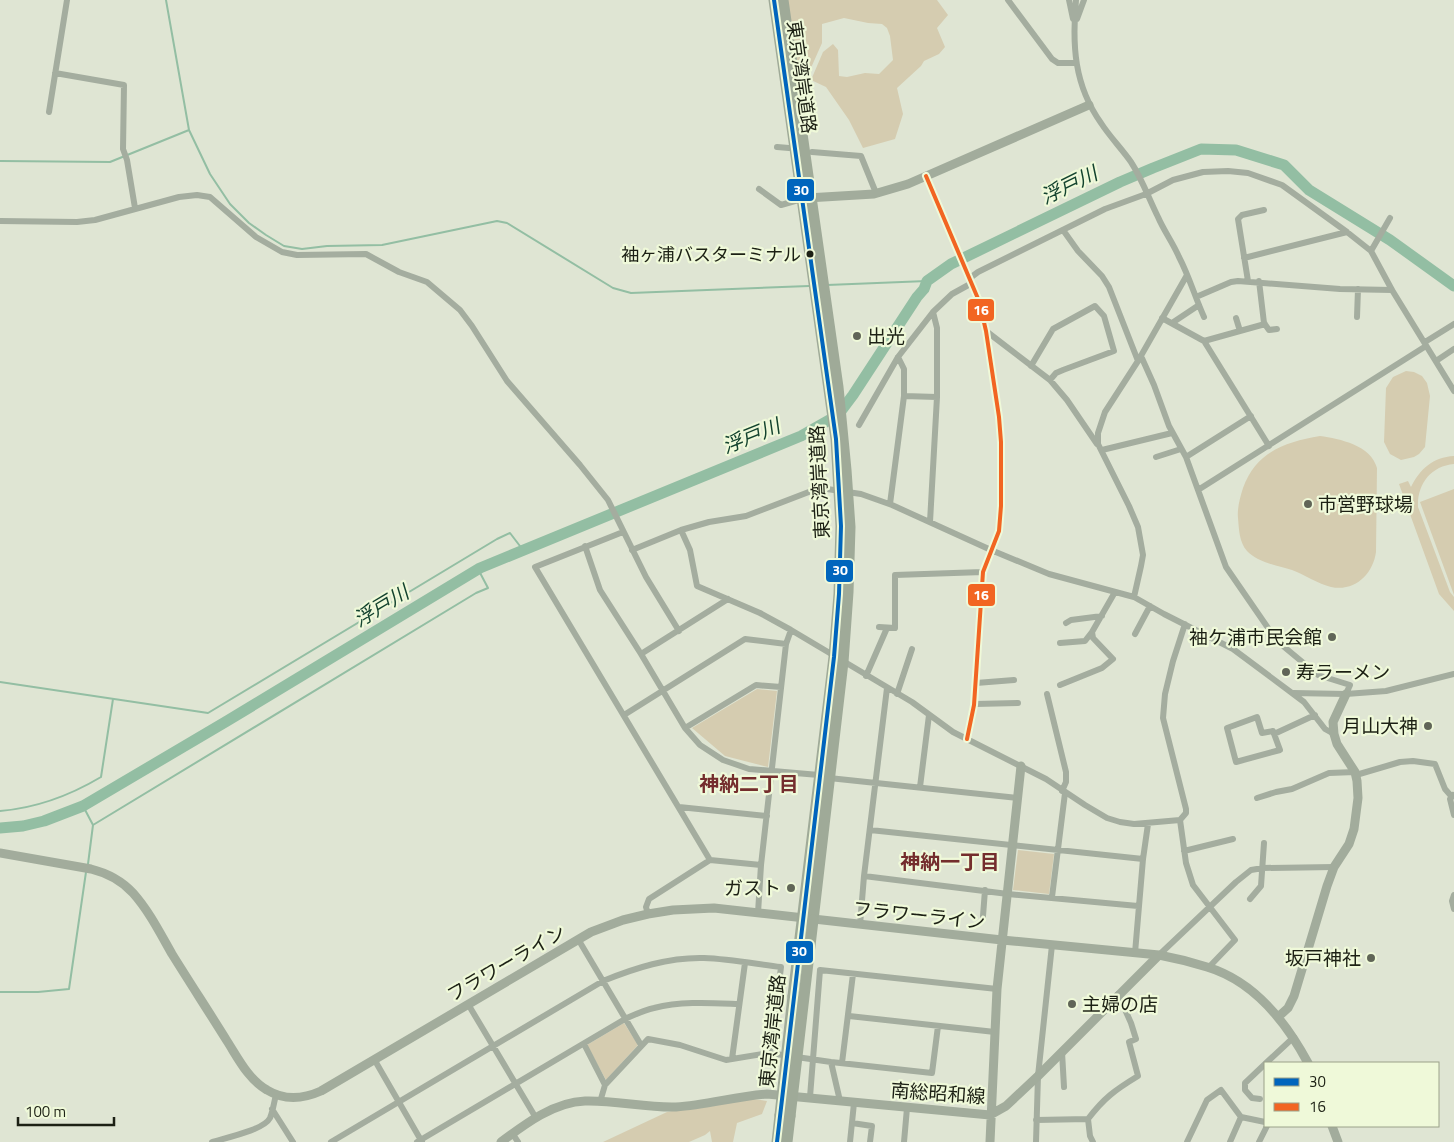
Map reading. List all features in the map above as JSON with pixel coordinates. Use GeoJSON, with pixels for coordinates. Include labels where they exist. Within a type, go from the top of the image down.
{"type":"FeatureCollection","features":[{"type":"Feature","properties":{"kind":"highway","name":"東京湾岸道路"},"geometry":{"type":"LineString","coordinates":[[774,0],[807,198]]}},
{"type":"Feature","properties":{"kind":"highway","name":"東京湾岸道路"},"geometry":{"type":"LineString","coordinates":[[777,1142],[785,1115],[838,659],[843,490],[783,0]]}},
{"type":"Feature","properties":{"kind":"highway","name":"東京湾岸道路"},"geometry":{"type":"LineString","coordinates":[[785,1115],[787,1142]]}},
{"type":"Feature","properties":{"kind":"street"},"geometry":{"type":"LineString","coordinates":[[49,112],[67,0]]}},
{"type":"Feature","properties":{"kind":"street"},"geometry":{"type":"LineString","coordinates":[[1008,0],[1052,60],[1058,63],[1076,63]]}},
{"type":"Feature","properties":{"kind":"street"},"geometry":{"type":"LineString","coordinates":[[1069,0],[1074,25]]}},
{"type":"Feature","properties":{"kind":"street"},"geometry":{"type":"LineString","coordinates":[[1076,0],[1074,25],[1076,63],[1089,105],[1130,161],[1187,275],[1204,316]]}},
{"type":"Feature","properties":{"kind":"street"},"geometry":{"type":"LineString","coordinates":[[1074,25],[1084,0]]}},
{"type":"Feature","properties":{"kind":"street"},"geometry":{"type":"LineString","coordinates":[[55,73],[124,85],[124,152],[128,160],[135,208]]}},
{"type":"Feature","properties":{"kind":"street"},"geometry":{"type":"LineString","coordinates":[[759,189],[781,205],[807,198],[876,194],[908,184],[1089,105]]}},
{"type":"Feature","properties":{"kind":"street"},"geometry":{"type":"LineString","coordinates":[[777,147],[789,148]]}},
{"type":"Feature","properties":{"kind":"street"},"geometry":{"type":"LineString","coordinates":[[812,152],[861,156],[876,194]]}},
{"type":"Feature","properties":{"kind":"street"},"geometry":{"type":"LineString","coordinates":[[859,425],[898,357],[933,312],[978,272],[1105,209],[1146,194],[1173,180],[1203,172],[1228,171],[1248,173],[1282,185],[1371,251],[1392,290],[1454,391]]}},
{"type":"Feature","properties":{"kind":"street"},"geometry":{"type":"LineString","coordinates":[[926,176],[979,301],[986,331],[1001,442],[999,530],[983,572],[974,704],[967,739]]}},
{"type":"Feature","properties":{"kind":"street"},"geometry":{"type":"LineString","coordinates":[[0,221],[77,222],[95,220],[180,196],[197,195],[210,197],[256,237],[282,252],[297,255],[366,254],[399,272],[427,282],[460,310],[507,381],[608,500],[646,577],[679,631]]}},
{"type":"Feature","properties":{"kind":"street"},"geometry":{"type":"LineString","coordinates":[[1248,281],[1238,219],[1242,215],[1264,210]]}},
{"type":"Feature","properties":{"kind":"street"},"geometry":{"type":"LineString","coordinates":[[1371,251],[1390,218]]}},
{"type":"Feature","properties":{"kind":"street"},"geometry":{"type":"LineString","coordinates":[[1063,230],[1078,251],[1102,276],[1109,287],[1154,385],[1172,433],[1186,458],[1226,567],[1277,642],[1318,675],[1350,685],[1333,722],[1337,744],[1355,774],[1358,798],[1354,829],[1349,844],[1334,867],[1294,996],[1288,1008],[1278,1017]]}},
{"type":"Feature","properties":{"kind":"street"},"geometry":{"type":"LineString","coordinates":[[1244,258],[1347,232]]}},
{"type":"Feature","properties":{"kind":"street"},"geometry":{"type":"LineString","coordinates":[[1100,447],[1098,433],[1105,412],[1140,358],[1187,275]]}},
{"type":"Feature","properties":{"kind":"street"},"geometry":{"type":"LineString","coordinates":[[1196,297],[1231,282],[1248,281],[1392,290]]}},
{"type":"Feature","properties":{"kind":"street"},"geometry":{"type":"LineString","coordinates":[[1259,282],[1265,324],[1269,330],[1277,329]]}},
{"type":"Feature","properties":{"kind":"street"},"geometry":{"type":"LineString","coordinates":[[1358,289],[1358,316]]}},
{"type":"Feature","properties":{"kind":"street"},"geometry":{"type":"LineString","coordinates":[[1172,323],[1199,305]]}},
{"type":"Feature","properties":{"kind":"street"},"geometry":{"type":"LineString","coordinates":[[1031,366],[1052,328],[1095,306],[1104,316],[1114,351],[1063,370],[1050,380]]}},
{"type":"Feature","properties":{"kind":"street"},"geometry":{"type":"LineString","coordinates":[[930,522],[937,397],[938,328],[933,312]]}},
{"type":"Feature","properties":{"kind":"street"},"geometry":{"type":"LineString","coordinates":[[1162,318],[1204,341],[1269,446]]}},
{"type":"Feature","properties":{"kind":"street"},"geometry":{"type":"LineString","coordinates":[[1236,318],[1240,331]]}},
{"type":"Feature","properties":{"kind":"street"},"geometry":{"type":"LineString","coordinates":[[1204,341],[1265,324]]}},
{"type":"Feature","properties":{"kind":"street"},"geometry":{"type":"LineString","coordinates":[[1198,490],[1269,446],[1454,324]]}},
{"type":"Feature","properties":{"kind":"street"},"geometry":{"type":"LineString","coordinates":[[986,331],[1050,380],[1068,400],[1100,447],[1138,527],[1143,555],[1134,597]]}},
{"type":"Feature","properties":{"kind":"street"},"geometry":{"type":"LineString","coordinates":[[1436,361],[1453,352]]}},
{"type":"Feature","properties":{"kind":"street"},"geometry":{"type":"LineString","coordinates":[[890,504],[904,396],[904,369],[898,357]]}},
{"type":"Feature","properties":{"kind":"street"},"geometry":{"type":"LineString","coordinates":[[904,396],[937,397]]}},
{"type":"Feature","properties":{"kind":"street"},"geometry":{"type":"LineString","coordinates":[[1186,458],[1251,416]]}},
{"type":"Feature","properties":{"kind":"street"},"geometry":{"type":"LineString","coordinates":[[1100,447],[1172,433]]}},
{"type":"Feature","properties":{"kind":"street"},"geometry":{"type":"LineString","coordinates":[[1156,457],[1181,448]]}},
{"type":"Feature","properties":{"kind":"street"},"geometry":{"type":"LineString","coordinates":[[632,550],[681,530],[709,522],[746,516],[814,490],[843,490],[861,494],[890,504],[1049,574],[1134,597],[1233,649],[1304,702],[1325,729],[1334,734]]}},
{"type":"Feature","properties":{"kind":"street"},"geometry":{"type":"LineString","coordinates":[[622,529],[535,567],[710,860]]}},
{"type":"Feature","properties":{"kind":"street"},"geometry":{"type":"LineString","coordinates":[[681,530],[690,550],[697,586],[760,613],[791,630],[897,694],[942,725],[1021,766],[1107,818],[1128,824],[1148,824],[1180,820],[1186,813],[1165,727],[1163,705],[1175,654],[1185,624]]}},
{"type":"Feature","properties":{"kind":"street"},"geometry":{"type":"LineString","coordinates":[[585,546],[600,590],[685,728],[700,745],[723,760],[749,769],[772,772],[1018,798]]}},
{"type":"Feature","properties":{"kind":"street"},"geometry":{"type":"LineString","coordinates":[[878,627],[895,628],[894,575],[983,572]]}},
{"type":"Feature","properties":{"kind":"street"},"geometry":{"type":"LineString","coordinates":[[1060,643],[1085,641],[1115,592]]}},
{"type":"Feature","properties":{"kind":"street"},"geometry":{"type":"LineString","coordinates":[[641,654],[728,599]]}},
{"type":"Feature","properties":{"kind":"street"},"geometry":{"type":"LineString","coordinates":[[1135,634],[1150,606]]}},
{"type":"Feature","properties":{"kind":"street"},"geometry":{"type":"LineString","coordinates":[[1066,623],[1071,620],[1102,616]]}},
{"type":"Feature","properties":{"kind":"street"},"geometry":{"type":"LineString","coordinates":[[866,676],[887,628]]}},
{"type":"Feature","properties":{"kind":"street"},"geometry":{"type":"LineString","coordinates":[[758,913],[766,816],[786,644],[791,630]]}},
{"type":"Feature","properties":{"kind":"street"},"geometry":{"type":"LineString","coordinates":[[1060,685],[1102,668],[1112,659],[1093,638],[1092,632]]}},
{"type":"Feature","properties":{"kind":"street"},"geometry":{"type":"LineString","coordinates":[[624,715],[745,639],[786,644]]}},
{"type":"Feature","properties":{"kind":"street"},"geometry":{"type":"LineString","coordinates":[[897,694],[912,649]]}},
{"type":"Feature","properties":{"kind":"street"},"geometry":{"type":"LineString","coordinates":[[1293,693],[1346,694],[1386,691],[1454,674]]}},
{"type":"Feature","properties":{"kind":"street"},"geometry":{"type":"LineString","coordinates":[[976,683],[1014,680]]}},
{"type":"Feature","properties":{"kind":"street"},"geometry":{"type":"LineString","coordinates":[[685,728],[756,685],[782,687]]}},
{"type":"Feature","properties":{"kind":"street"},"geometry":{"type":"LineString","coordinates":[[860,925],[864,876],[887,688]]}},
{"type":"Feature","properties":{"kind":"street"},"geometry":{"type":"LineString","coordinates":[[1047,694],[1066,772],[1052,897]]}},
{"type":"Feature","properties":{"kind":"street"},"geometry":{"type":"LineString","coordinates":[[974,704],[1018,704]]}},
{"type":"Feature","properties":{"kind":"street"},"geometry":{"type":"LineString","coordinates":[[920,787],[929,715]]}},
{"type":"Feature","properties":{"kind":"street"},"geometry":{"type":"LineString","coordinates":[[1274,734],[1316,715]]}},
{"type":"Feature","properties":{"kind":"street"},"geometry":{"type":"LineString","coordinates":[[1257,716],[1262,733],[1274,731],[1274,734],[1280,750],[1236,762],[1227,728],[1257,716]]}},
{"type":"Feature","properties":{"kind":"street"},"geometry":{"type":"LineString","coordinates":[[1257,798],[1292,789],[1329,773],[1355,774],[1400,762],[1413,761],[1434,764],[1445,788],[1453,796],[1450,800],[1454,815]]}},
{"type":"Feature","properties":{"kind":"street"},"geometry":{"type":"LineString","coordinates":[[990,1142],[997,990],[1021,766]]}},
{"type":"Feature","properties":{"kind":"street"},"geometry":{"type":"LineString","coordinates":[[679,807],[766,816]]}},
{"type":"Feature","properties":{"kind":"street"},"geometry":{"type":"LineString","coordinates":[[1180,820],[1184,851],[1193,885],[1235,940],[1209,967]]}},
{"type":"Feature","properties":{"kind":"street"},"geometry":{"type":"LineString","coordinates":[[1135,953],[1138,906],[1148,824]]}},
{"type":"Feature","properties":{"kind":"street"},"geometry":{"type":"LineString","coordinates":[[870,830],[1143,859]]}},
{"type":"Feature","properties":{"kind":"street"},"geometry":{"type":"LineString","coordinates":[[1184,851],[1233,839]]}},
{"type":"Feature","properties":{"kind":"street"},"geometry":{"type":"LineString","coordinates":[[1250,899],[1261,886],[1264,843]]}},
{"type":"Feature","properties":{"kind":"street","name":"フラワーライン"},"geometry":{"type":"LineString","coordinates":[[0,853],[91,868],[123,884],[146,909],[247,1072],[260,1086],[276,1095],[291,1098],[303,1098],[313,1095],[578,939],[606,925],[648,914],[694,908],[714,908],[1052,946],[1158,955]]}},
{"type":"Feature","properties":{"kind":"street"},"geometry":{"type":"LineString","coordinates":[[648,914],[646,907],[650,899],[710,860],[761,865]]}},
{"type":"Feature","properties":{"kind":"street"},"geometry":{"type":"LineString","coordinates":[[1158,955],[1210,905],[1252,870],[1263,868],[1334,867]]}},
{"type":"Feature","properties":{"kind":"street"},"geometry":{"type":"LineString","coordinates":[[864,876],[1008,894],[1138,906]]}},
{"type":"Feature","properties":{"kind":"street"},"geometry":{"type":"LineString","coordinates":[[983,916],[985,890]]}},
{"type":"Feature","properties":{"kind":"street"},"geometry":{"type":"LineString","coordinates":[[1454,895],[1452,901],[1454,909]]}},
{"type":"Feature","properties":{"kind":"street"},"geometry":{"type":"LineString","coordinates":[[578,939],[641,1045]]}},
{"type":"Feature","properties":{"kind":"street"},"geometry":{"type":"LineString","coordinates":[[1036,1142],[1038,1076],[1052,946]]}},
{"type":"Feature","properties":{"kind":"street"},"geometry":{"type":"LineString","coordinates":[[1158,955],[1209,967],[1246,988],[1278,1017],[1294,1037],[1307,1062]]}},
{"type":"Feature","properties":{"kind":"street","name":"南総昭和線"},"geometry":{"type":"LineString","coordinates":[[501,1142],[536,1118],[563,1105],[584,1101],[678,1106],[767,1094],[990,1116],[1006,1106],[1038,1076],[1158,955]]}},
{"type":"Feature","properties":{"kind":"street"},"geometry":{"type":"LineString","coordinates":[[331,1142],[602,981],[633,969],[676,960],[704,958],[781,967],[772,1043],[769,1053]]}},
{"type":"Feature","properties":{"kind":"street"},"geometry":{"type":"LineString","coordinates":[[732,1059],[745,963]]}},
{"type":"Feature","properties":{"kind":"street"},"geometry":{"type":"LineString","coordinates":[[810,1097],[820,970],[997,990]]}},
{"type":"Feature","properties":{"kind":"street"},"geometry":{"type":"LineString","coordinates":[[842,1064],[853,974]]}},
{"type":"Feature","properties":{"kind":"street"},"geometry":{"type":"LineString","coordinates":[[1093,1142],[1090,1136],[1088,1119],[1101,1102],[1112,1092],[1138,1076],[1129,1042],[1136,1038],[1118,994]]}},
{"type":"Feature","properties":{"kind":"street"},"geometry":{"type":"LineString","coordinates":[[374,1060],[420,1141],[625,1019],[653,1008],[707,1002],[739,1004]]}},
{"type":"Feature","properties":{"kind":"street"},"geometry":{"type":"LineString","coordinates":[[468,1004],[536,1118]]}},
{"type":"Feature","properties":{"kind":"street"},"geometry":{"type":"LineString","coordinates":[[849,1016],[994,1032]]}},
{"type":"Feature","properties":{"kind":"street"},"geometry":{"type":"LineString","coordinates":[[600,1102],[605,1085],[648,1039],[680,1045],[719,1060],[769,1053],[842,1064],[932,1073],[938,1026]]}},
{"type":"Feature","properties":{"kind":"street"},"geometry":{"type":"LineString","coordinates":[[1268,1062],[1294,1037]]}},
{"type":"Feature","properties":{"kind":"street"},"geometry":{"type":"LineString","coordinates":[[584,1044],[605,1085]]}},
{"type":"Feature","properties":{"kind":"street"},"geometry":{"type":"LineString","coordinates":[[1062,1052],[1064,1087]]}},
{"type":"Feature","properties":{"kind":"street"},"geometry":{"type":"LineString","coordinates":[[831,1062],[840,1101]]}},
{"type":"Feature","properties":{"kind":"street"},"geometry":{"type":"LineString","coordinates":[[1260,1099],[1252,1098],[1245,1090],[1246,1083],[1264,1066]]}},
{"type":"Feature","properties":{"kind":"street"},"geometry":{"type":"LineString","coordinates":[[1187,1142],[1207,1100],[1222,1090],[1241,1116],[1264,1122]]}},
{"type":"Feature","properties":{"kind":"street"},"geometry":{"type":"LineString","coordinates":[[212,1142],[253,1129],[266,1122],[270,1118],[276,1095]]}},
{"type":"Feature","properties":{"kind":"street"},"geometry":{"type":"LineString","coordinates":[[850,1142],[854,1103]]}},
{"type":"Feature","properties":{"kind":"street"},"geometry":{"type":"LineString","coordinates":[[272,1108],[293,1142]]}},
{"type":"Feature","properties":{"kind":"street"},"geometry":{"type":"LineString","coordinates":[[904,1142],[907,1108]]}},
{"type":"Feature","properties":{"kind":"street"},"geometry":{"type":"LineString","coordinates":[[1230,1142],[1241,1116]]}},
{"type":"Feature","properties":{"kind":"street"},"geometry":{"type":"LineString","coordinates":[[1036,1120],[1088,1119]]}},
{"type":"Feature","properties":{"kind":"street"},"geometry":{"type":"LineString","coordinates":[[852,1124],[872,1126],[870,1142]]}},
{"type":"Feature","properties":{"kind":"street"},"geometry":{"type":"LineString","coordinates":[[1259,1142],[1266,1127]]}},
{"type":"Feature","properties":{"kind":"street"},"geometry":{"type":"LineString","coordinates":[[1332,1127],[1337,1142]]}},
{"type":"Feature","properties":{"kind":"street"},"geometry":{"type":"LineString","coordinates":[[512,1133],[518,1142]]}},
{"type":"Feature","properties":{"kind":"shaded area"},"geometry":{"type":"Polygon","coordinates":[[[788,0],[937,0],[948,15],[937,28],[945,47],[939,54],[924,61],[897,88],[903,114],[895,139],[863,148],[849,120],[826,87],[811,80],[823,52],[833,44],[838,50],[839,76],[847,77],[865,73],[879,74],[893,60],[887,28],[882,24],[844,18],[822,24],[822,43],[806,79],[798,78],[788,0]]]}},
{"type":"Feature","properties":{"kind":"shaded area"},"geometry":{"type":"Polygon","coordinates":[[[1406,371],[1422,376],[1427,383],[1430,396],[1425,447],[1414,457],[1401,460],[1390,454],[1384,442],[1386,388],[1393,377],[1406,371]]]}},
{"type":"Feature","properties":{"kind":"shaded area","name":"市営野球場"},"geometry":{"type":"Polygon","coordinates":[[[1320,436],[1354,444],[1374,460],[1377,468],[1376,552],[1367,574],[1361,580],[1348,587],[1326,586],[1292,570],[1262,561],[1247,551],[1242,544],[1240,535],[1238,507],[1243,488],[1256,466],[1273,451],[1307,438],[1320,436]]]}},
{"type":"Feature","properties":{"kind":"shaded area"},"geometry":{"type":"Polygon","coordinates":[[[1454,456],[1454,464],[1439,468],[1427,478],[1420,491],[1418,507],[1450,592],[1454,597],[1454,611],[1439,594],[1399,484],[1408,481],[1411,487],[1428,465],[1440,459],[1454,456]]]}},
{"type":"Feature","properties":{"kind":"shaded area"},"geometry":{"type":"Polygon","coordinates":[[[1454,489],[1454,595],[1420,502],[1454,489]]]}},
{"type":"Feature","properties":{"kind":"shaded area"},"geometry":{"type":"Polygon","coordinates":[[[757,689],[777,691],[768,767],[725,756],[692,728],[757,689]]]}},
{"type":"Feature","properties":{"kind":"shaded area"},"geometry":{"type":"Polygon","coordinates":[[[1018,850],[1054,854],[1049,894],[1013,890],[1018,850]]]}},
{"type":"Feature","properties":{"kind":"shaded area"},"geometry":{"type":"Polygon","coordinates":[[[624,1023],[638,1045],[606,1080],[587,1045],[624,1023]]]}},
{"type":"Feature","properties":{"kind":"shaded area"},"geometry":{"type":"Polygon","coordinates":[[[740,1097],[767,1101],[762,1114],[737,1123],[733,1142],[712,1142],[710,1131],[689,1142],[603,1142],[667,1112],[740,1097]]]}},
{"type":"Feature","properties":{"kind":"waterway"},"geometry":{"type":"LineString","coordinates":[[166,0],[189,130],[210,174],[230,204],[249,223],[284,246],[302,249],[327,246],[382,245],[497,221],[507,223],[613,288],[631,293],[809,286]]}},
{"type":"Feature","properties":{"kind":"waterway"},"geometry":{"type":"LineString","coordinates":[[0,161],[110,162],[189,130]]}},
{"type":"Feature","properties":{"kind":"waterway","name":"浮戸川"},"geometry":{"type":"LineString","coordinates":[[0,828],[23,826],[44,821],[83,806],[480,568],[801,436],[838,415],[924,289],[927,281],[951,264],[1120,182],[1201,149],[1236,150],[1284,165],[1309,190],[1390,240],[1454,286]]}},
{"type":"Feature","properties":{"kind":"waterway"},"geometry":{"type":"LineString","coordinates":[[827,285],[927,281]]}},
{"type":"Feature","properties":{"kind":"waterway"},"geometry":{"type":"LineString","coordinates":[[0,682],[208,713],[497,539],[510,533],[523,550]]}},
{"type":"Feature","properties":{"kind":"waterway"},"geometry":{"type":"LineString","coordinates":[[93,825],[476,593],[488,588],[478,569]]}},
{"type":"Feature","properties":{"kind":"waterway"},"geometry":{"type":"LineString","coordinates":[[0,811],[27,807],[52,800],[77,790],[101,777],[113,699]]}},
{"type":"Feature","properties":{"kind":"waterway"},"geometry":{"type":"LineString","coordinates":[[83,806],[93,825],[88,864]]}},
{"type":"Feature","properties":{"kind":"waterway"},"geometry":{"type":"LineString","coordinates":[[0,992],[38,992],[69,989],[86,872]]}},
{"type":"Feature","properties":{"kind":"transit line","name":"30"},"geometry":{"type":"LineString","coordinates":[[774,0],[836,439],[841,526],[839,594],[834,657],[777,1142]]}},
{"type":"Feature","properties":{"kind":"transit line","name":"16"},"geometry":{"type":"LineString","coordinates":[[926,176],[979,301],[986,331],[1001,442],[999,531],[983,572],[974,705],[967,739]]}},
{"type":"Feature","properties":{"kind":"place","name":"袖ヶ浦バスターミナル"},"geometry":{"type":"Point","coordinates":[810,254]}},
{"type":"Feature","properties":{"kind":"place","name":"出光"},"geometry":{"type":"Point","coordinates":[857,336]}},
{"type":"Feature","properties":{"kind":"place","name":"市営野球場"},"geometry":{"type":"Point","coordinates":[1308,504]}},
{"type":"Feature","properties":{"kind":"place","name":"袖ケ浦市民会館"},"geometry":{"type":"Point","coordinates":[1332,637]}},
{"type":"Feature","properties":{"kind":"place","name":"寿ラーメン"},"geometry":{"type":"Point","coordinates":[1286,672]}},
{"type":"Feature","properties":{"kind":"place","name":"月山大神"},"geometry":{"type":"Point","coordinates":[1428,726]}},
{"type":"Feature","properties":{"kind":"place","name":"ガスト"},"geometry":{"type":"Point","coordinates":[791,888]}},
{"type":"Feature","properties":{"kind":"place","name":"坂戸神社"},"geometry":{"type":"Point","coordinates":[1371,958]}},
{"type":"Feature","properties":{"kind":"place","name":"主婦の店"},"geometry":{"type":"Point","coordinates":[1072,1004]}},
{"type":"Feature","properties":{"kind":"district","name":"神納二丁目"},"geometry":{"type":"Point","coordinates":[749,784]}},
{"type":"Feature","properties":{"kind":"district","name":"神納一丁目"},"geometry":{"type":"Point","coordinates":[950,862]}}]}
